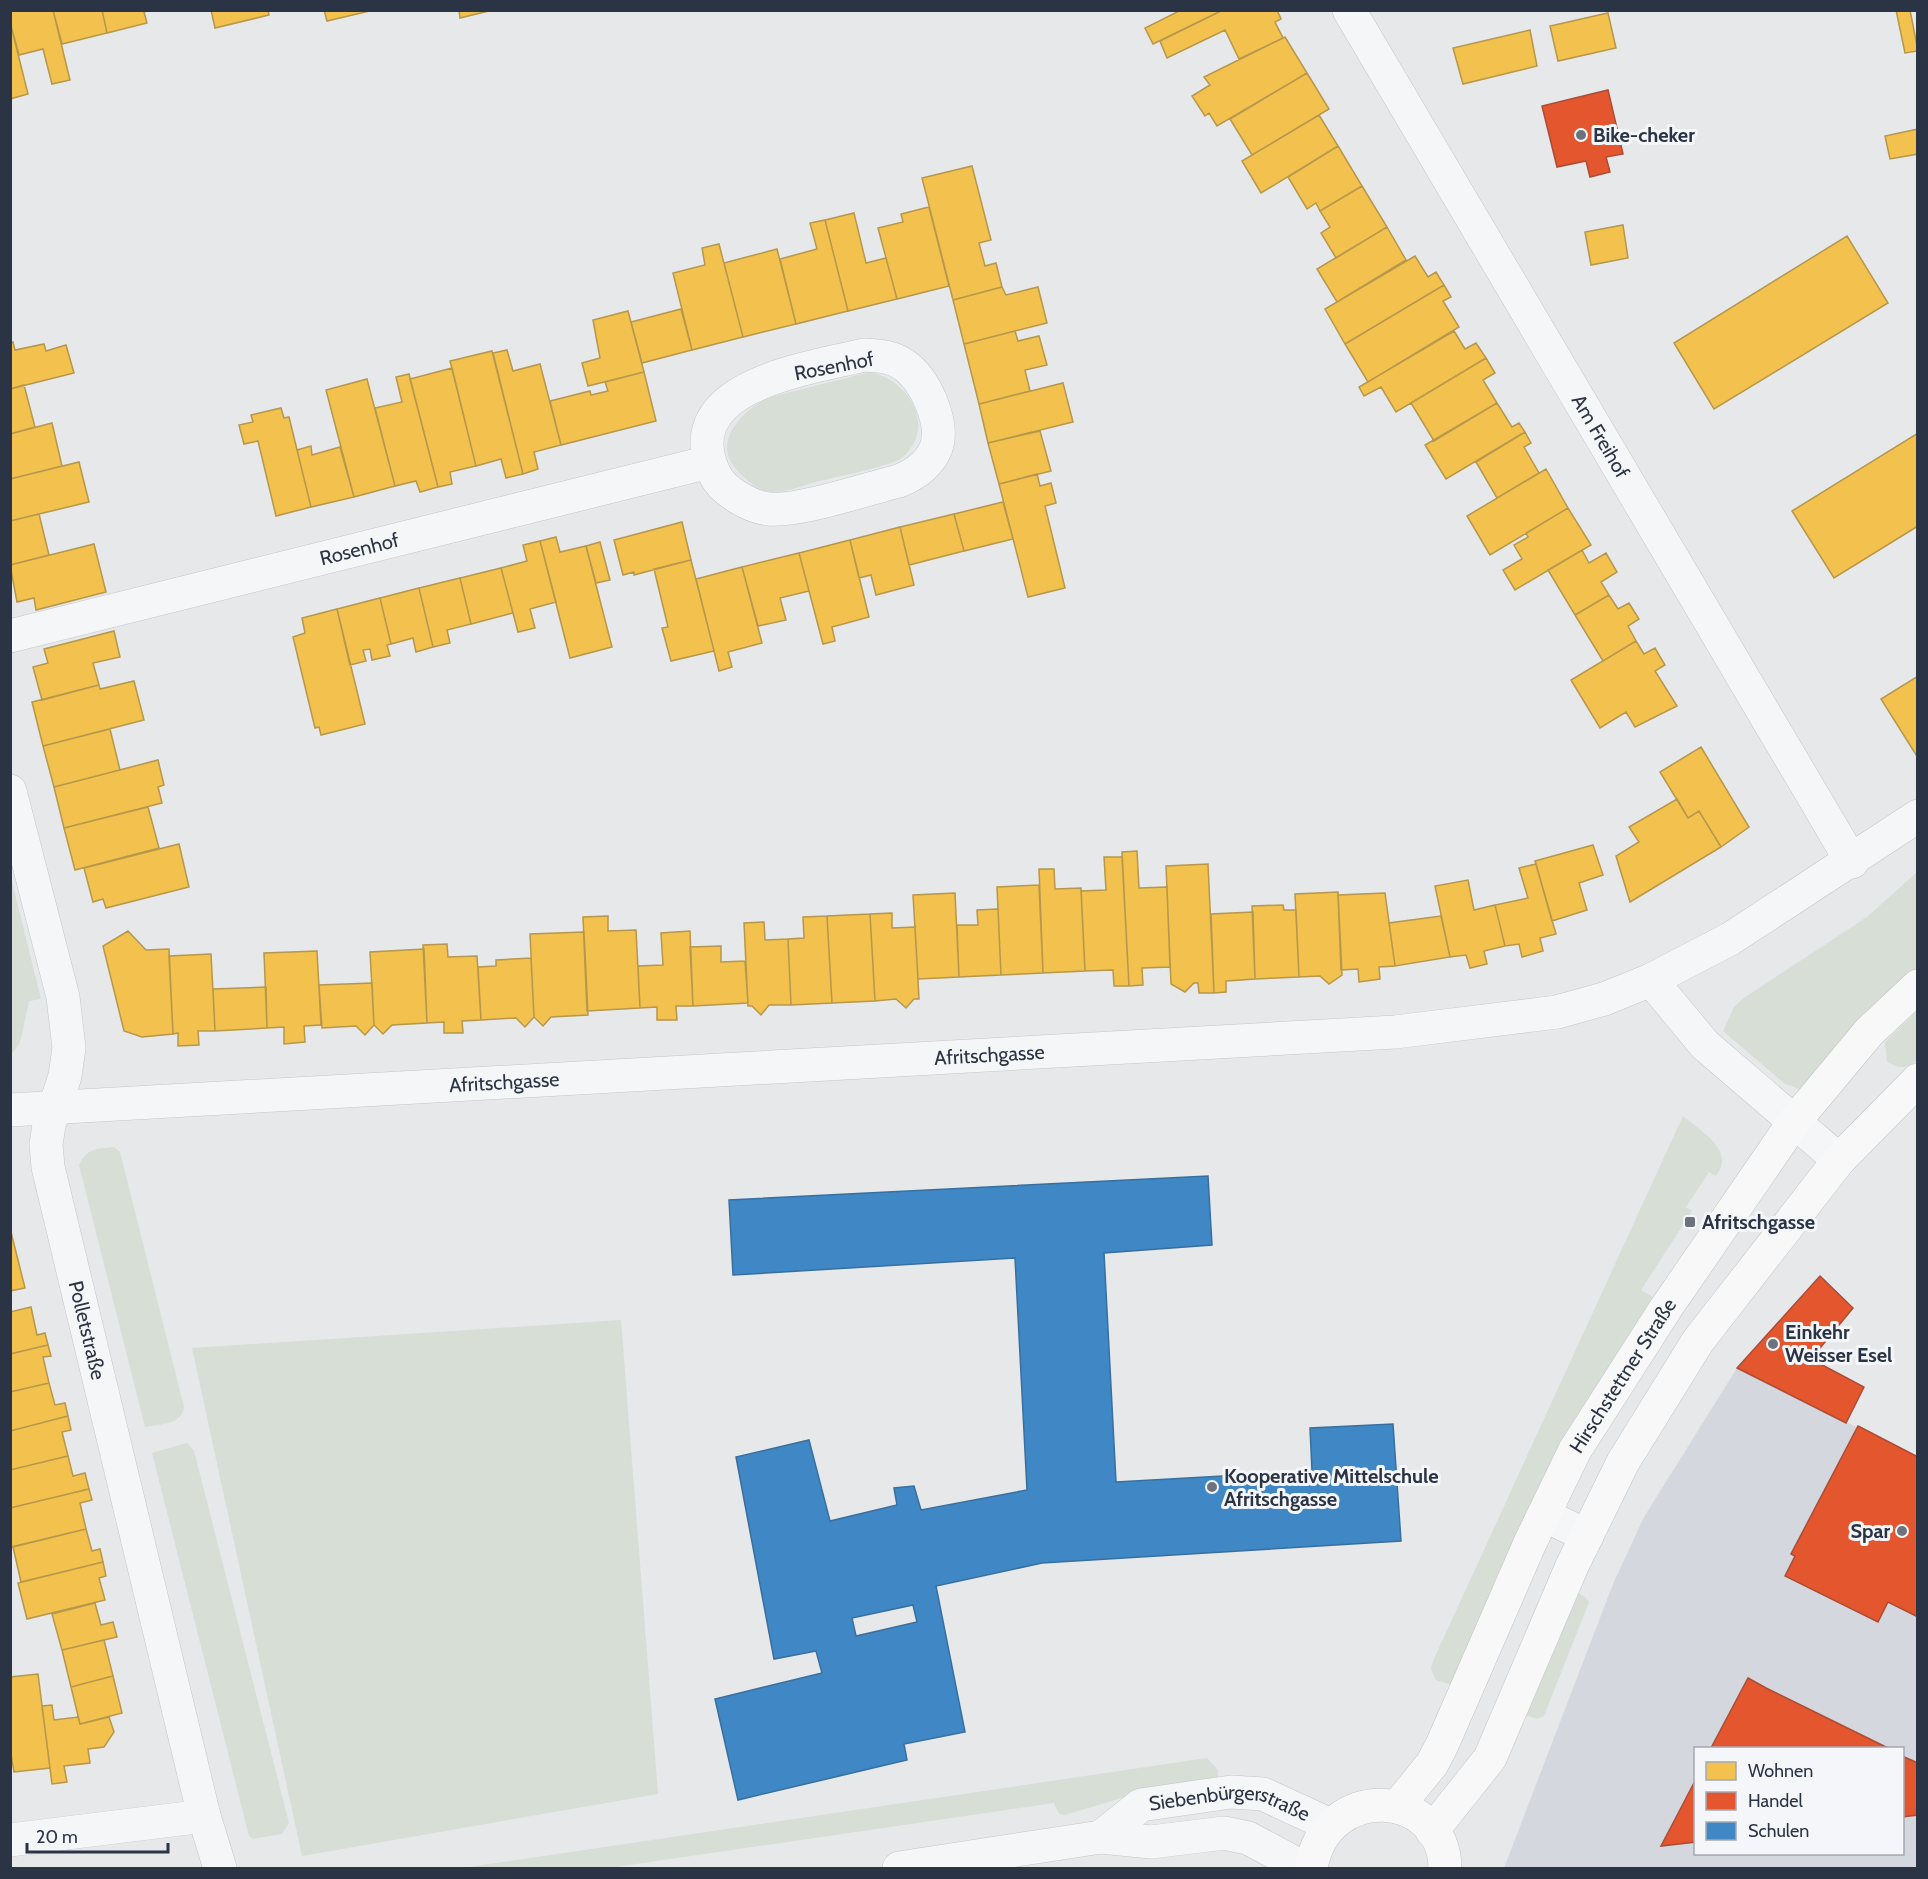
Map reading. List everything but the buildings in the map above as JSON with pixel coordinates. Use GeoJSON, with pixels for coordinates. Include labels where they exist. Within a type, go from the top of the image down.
{"type":"FeatureCollection","features":[{"type":"Feature","properties":{"kind":"main road","name":"Hirschstettner Straße"},"geometry":{"type":"LineString","coordinates":[[1397,1806],[1432,1764],[1442,1745],[1575,1450],[1660,1317],[1794,1122],[1869,1032],[1917,986]]}},
{"type":"Feature","properties":{"kind":"main road"},"geometry":{"type":"LineString","coordinates":[[1432,1831],[1490,1758],[1537,1646],[1623,1462],[1698,1341],[1839,1160],[1917,1080]]}},
{"type":"Feature","properties":{"kind":"main road"},"geometry":{"type":"LineString","coordinates":[[1311,1869],[1314,1848],[1330,1825],[1344,1814],[1370,1805],[1397,1806],[1417,1816],[1432,1831],[1445,1858],[1445,1869]]}},
{"type":"Feature","properties":{"kind":"street","name":"Am Freihof"},"geometry":{"type":"LineString","coordinates":[[1349,10],[1852,862]]}},
{"type":"Feature","properties":{"kind":"street","name":"Rosenhof"},"geometry":{"type":"LineString","coordinates":[[864,355],[884,356],[903,364],[918,377],[928,392],[938,429],[936,447],[924,466],[912,476],[782,510],[750,504],[730,492],[716,479],[709,462],[707,438],[714,417],[725,402],[763,381],[864,355]]}},
{"type":"Feature","properties":{"kind":"street","name":"Rosenhof"},"geometry":{"type":"LineString","coordinates":[[10,636],[709,462]]}},
{"type":"Feature","properties":{"kind":"street","name":"Polletstraße"},"geometry":{"type":"LineString","coordinates":[[10,790],[65,1004],[69,1048],[65,1076],[48,1134],[48,1167],[204,1816],[220,1869]]}},
{"type":"Feature","properties":{"kind":"street","name":"Afritschgasse"},"geometry":{"type":"LineString","coordinates":[[10,1110],[1395,1032],[1557,1012],[1604,999],[1651,980],[1730,939],[1852,862],[1917,816]]}},
{"type":"Feature","properties":{"kind":"street"},"geometry":{"type":"LineString","coordinates":[[1651,980],[1705,1045],[1839,1160]]}},
{"type":"Feature","properties":{"kind":"street"},"geometry":{"type":"LineString","coordinates":[[1544,1515],[1587,1536]]}},
{"type":"Feature","properties":{"kind":"street","name":"Siebenbürgerstraße"},"geometry":{"type":"LineString","coordinates":[[1101,1838],[1142,1805],[1231,1792],[1263,1794],[1330,1825]]}},
{"type":"Feature","properties":{"kind":"street"},"geometry":{"type":"LineString","coordinates":[[10,1840],[204,1816]]}},
{"type":"Feature","properties":{"kind":"street","name":"Siebenbürgerstraße"},"geometry":{"type":"LineString","coordinates":[[899,1869],[1101,1838],[1151,1842],[1224,1833],[1248,1838],[1304,1869]]}},
{"type":"Feature","properties":{"kind":"shaded area"},"geometry":{"type":"Polygon","coordinates":[[[870,372],[898,385],[915,408],[918,422],[917,435],[911,448],[899,460],[774,492],[755,486],[735,468],[727,445],[730,434],[744,414],[755,406],[767,398],[870,372]]]}},
{"type":"Feature","properties":{"kind":"shaded area"},"geometry":{"type":"Polygon","coordinates":[[[1917,872],[1917,971],[1802,1090],[1785,1084],[1723,1031],[1734,1007],[1744,998],[1867,917],[1917,872]]]}},
{"type":"Feature","properties":{"kind":"shaded area"},"geometry":{"type":"Polygon","coordinates":[[[11,878],[41,999],[29,1001],[20,1043],[11,1055],[11,878]]]}},
{"type":"Feature","properties":{"kind":"shaded area"},"geometry":{"type":"Polygon","coordinates":[[[1917,1011],[1917,1060],[1910,1065],[1895,1066],[1887,1062],[1885,1042],[1917,1011]]]}},
{"type":"Feature","properties":{"kind":"shaded area"},"geometry":{"type":"Polygon","coordinates":[[[1683,1116],[1714,1142],[1722,1158],[1721,1167],[1716,1176],[1709,1172],[1686,1207],[1692,1211],[1641,1290],[1656,1299],[1455,1686],[1436,1680],[1431,1669],[1433,1661],[1683,1116]]]}},
{"type":"Feature","properties":{"kind":"shaded area"},"geometry":{"type":"Polygon","coordinates":[[[114,1147],[120,1152],[184,1407],[175,1420],[145,1427],[79,1165],[89,1152],[114,1147]]]}},
{"type":"Feature","properties":{"kind":"shaded area"},"geometry":{"type":"Polygon","coordinates":[[[621,1320],[658,1794],[302,1856],[192,1348],[621,1320]]]}},
{"type":"Feature","properties":{"kind":"shaded area"},"geometry":{"type":"Polygon","coordinates":[[[1737,1368],[1917,1457],[1917,1868],[1504,1868],[1613,1584],[1644,1517],[1737,1368]]]}},
{"type":"Feature","properties":{"kind":"shaded area"},"geometry":{"type":"Polygon","coordinates":[[[187,1443],[194,1451],[289,1823],[282,1834],[253,1839],[249,1836],[152,1453],[187,1443]]]}},
{"type":"Feature","properties":{"kind":"shaded area"},"geometry":{"type":"Polygon","coordinates":[[[1575,1592],[1584,1596],[1589,1602],[1544,1716],[1537,1719],[1523,1714],[1575,1592]]]}},
{"type":"Feature","properties":{"kind":"shaded area"},"geometry":{"type":"Polygon","coordinates":[[[1207,1758],[1218,1770],[1218,1780],[1145,1791],[1065,1815],[1059,1814],[1054,1803],[609,1868],[462,1868],[1207,1758]]]}},
{"type":"Feature","properties":{"kind":"place","name":"Bike-cheker"},"geometry":{"type":"Point","coordinates":[1581,135]}},
{"type":"Feature","properties":{"kind":"place","name":"Afritschgasse"},"geometry":{"type":"Point","coordinates":[1690,1222]}},
{"type":"Feature","properties":{"kind":"place","name":"Einkehr Weisser Esel"},"geometry":{"type":"Point","coordinates":[1773,1344]}},
{"type":"Feature","properties":{"kind":"place","name":"Kooperative Mittelschule Afritschgasse"},"geometry":{"type":"Point","coordinates":[1212,1487]}},
{"type":"Feature","properties":{"kind":"place","name":"Spar"},"geometry":{"type":"Point","coordinates":[1902,1531]}}]}
